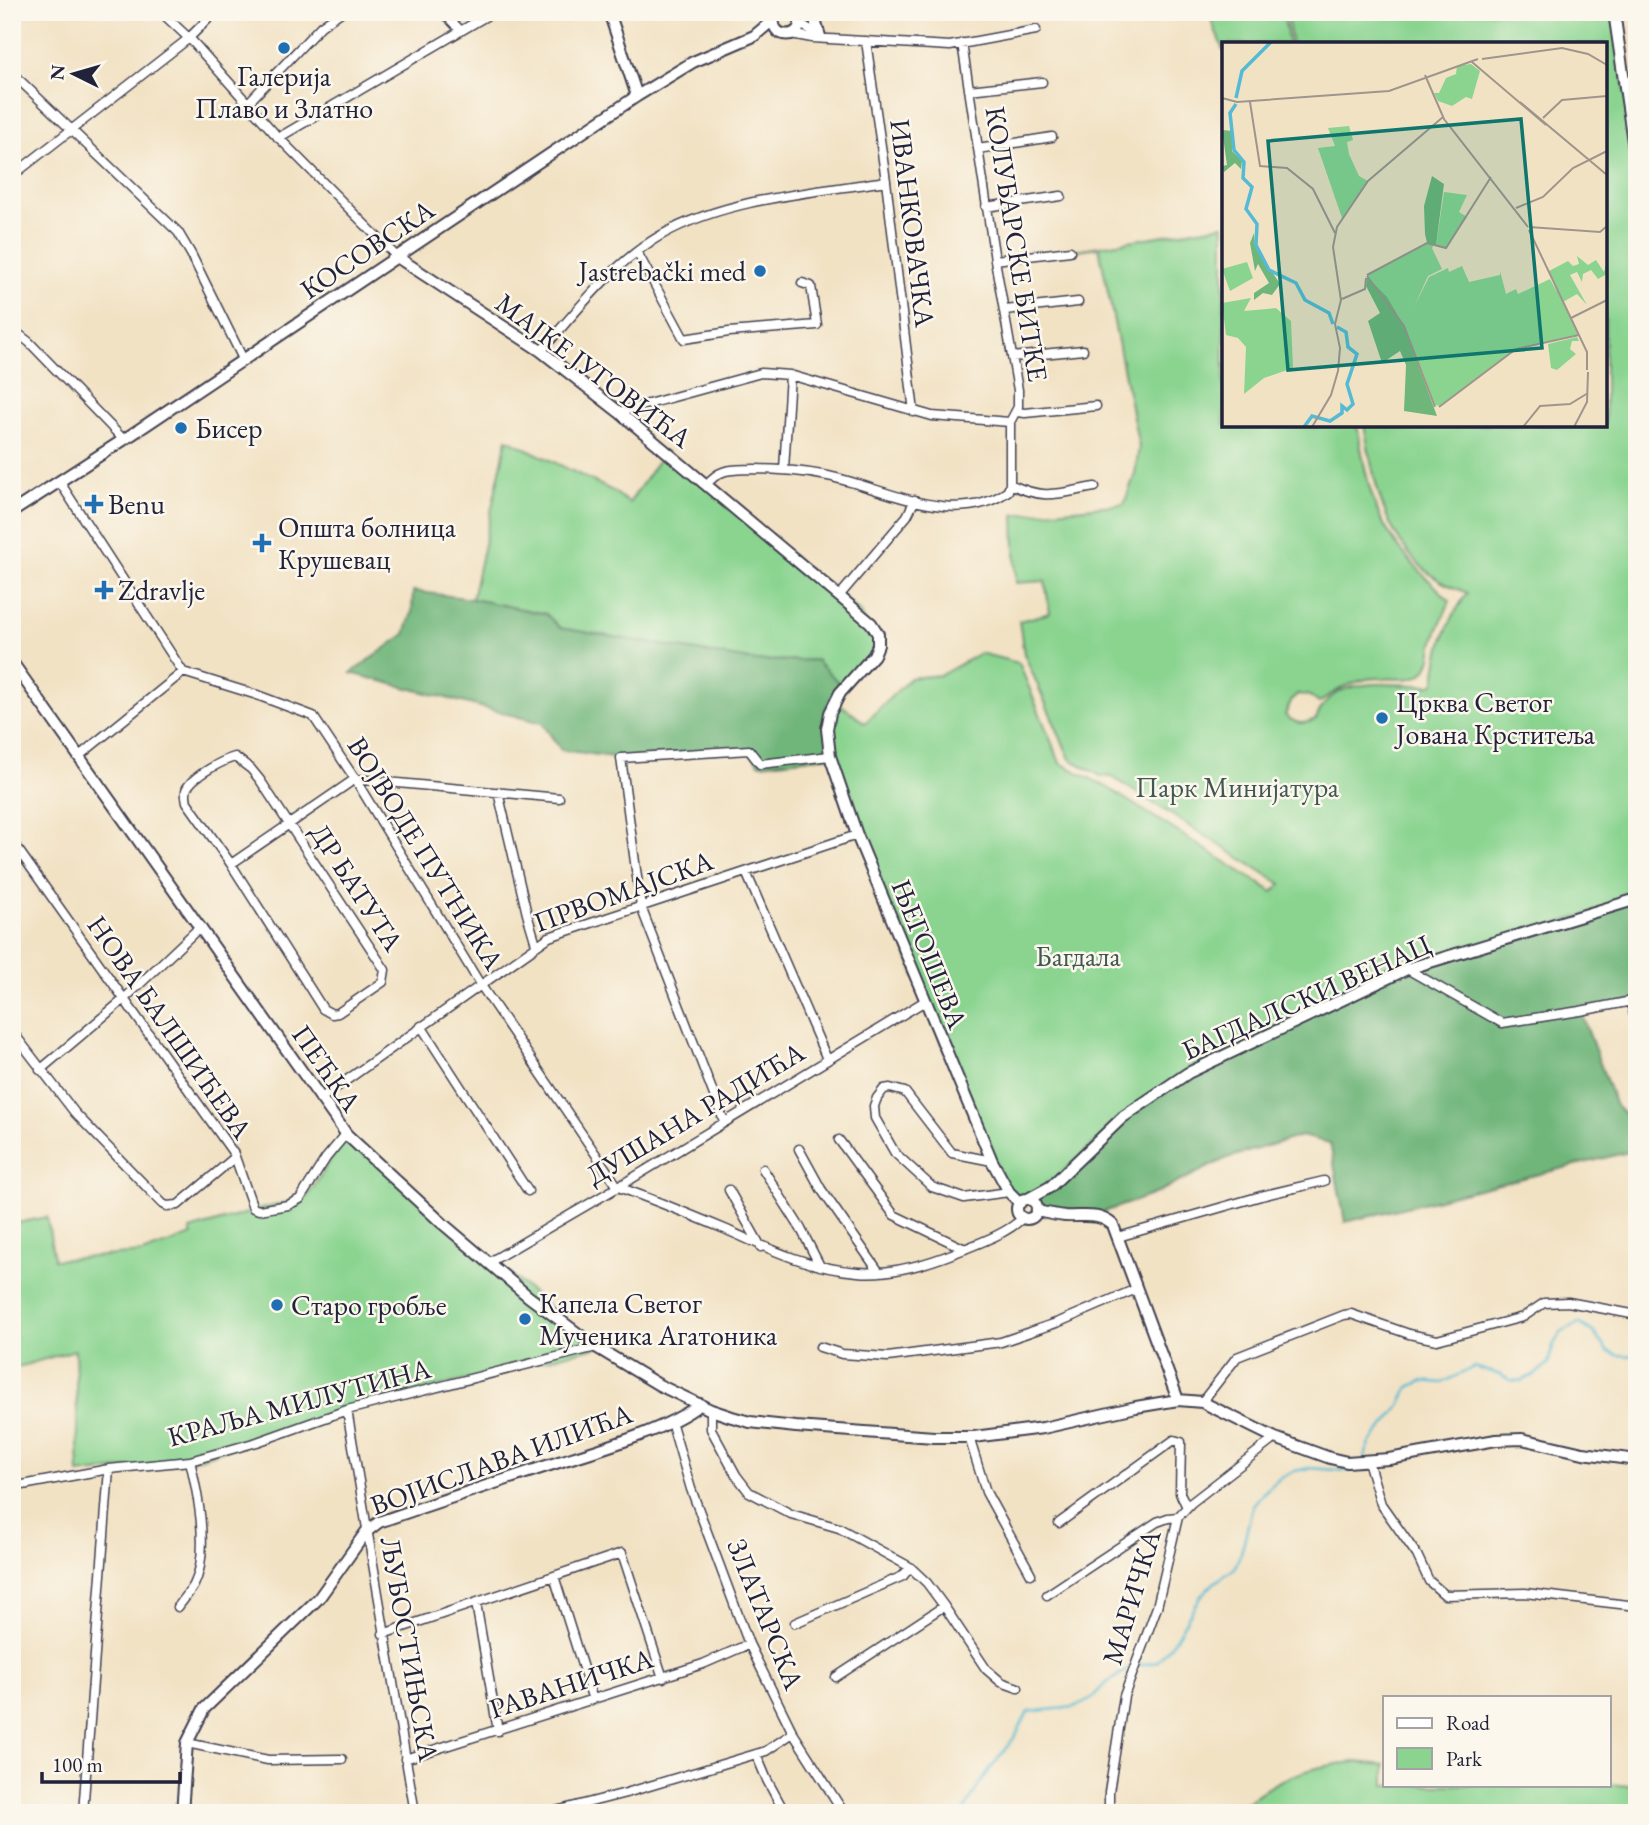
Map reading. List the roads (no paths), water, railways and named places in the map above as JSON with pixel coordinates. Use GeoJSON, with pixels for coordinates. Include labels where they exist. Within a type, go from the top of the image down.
{"type":"FeatureCollection","features":[{"type":"Feature","properties":{"kind":"street","name":"МАЈКЕ ЈУГОВИЋА"},"geometry":{"type":"LineString","coordinates":[[161,12],[278,138],[397,257],[541,351],[619,412],[871,623],[878,634],[874,655],[840,693],[830,713]]}},
{"type":"Feature","properties":{"kind":"street"},"geometry":{"type":"LineString","coordinates":[[12,176],[188,39],[215,12]]}},
{"type":"Feature","properties":{"kind":"street"},"geometry":{"type":"LineString","coordinates":[[248,103],[321,26],[341,12]]}},
{"type":"Feature","properties":{"kind":"street"},"geometry":{"type":"LineString","coordinates":[[443,12],[461,31]]}},
{"type":"Feature","properties":{"kind":"street"},"geometry":{"type":"LineString","coordinates":[[278,138],[493,12]]}},
{"type":"Feature","properties":{"kind":"street"},"geometry":{"type":"LineString","coordinates":[[609,12],[637,96]]}},
{"type":"Feature","properties":{"kind":"street"},"geometry":{"type":"LineString","coordinates":[[800,18],[813,12]]}},
{"type":"Feature","properties":{"kind":"street"},"geometry":{"type":"LineString","coordinates":[[819,12],[816,24],[821,37]]}},
{"type":"Feature","properties":{"kind":"street"},"geometry":{"type":"LineString","coordinates":[[1614,12],[1637,169]]}},
{"type":"Feature","properties":{"kind":"street","name":"КОСОВСКА"},"geometry":{"type":"LineString","coordinates":[[754,36],[774,16]]}},
{"type":"Feature","properties":{"kind":"street","name":"КОСОВСКА"},"geometry":{"type":"LineString","coordinates":[[774,16],[776,29],[786,34]]}},
{"type":"Feature","properties":{"kind":"street"},"geometry":{"type":"LineString","coordinates":[[786,34],[797,30],[800,18]]}},
{"type":"Feature","properties":{"kind":"street"},"geometry":{"type":"LineString","coordinates":[[800,18],[821,37]]}},
{"type":"Feature","properties":{"kind":"street"},"geometry":{"type":"LineString","coordinates":[[786,34],[950,46],[1036,30]]}},
{"type":"Feature","properties":{"kind":"street","name":"КОСОВСКА"},"geometry":{"type":"LineString","coordinates":[[12,512],[124,440],[637,96],[693,62],[754,36],[786,34]]}},
{"type":"Feature","properties":{"kind":"street","name":"ИВАНКОВАЧКА"},"geometry":{"type":"LineString","coordinates":[[866,41],[914,412]]}},
{"type":"Feature","properties":{"kind":"street","name":"КОЛУБАРСКЕ БИТКЕ"},"geometry":{"type":"LineString","coordinates":[[962,43],[986,207],[1018,390],[1017,412],[1010,422],[1009,487]]}},
{"type":"Feature","properties":{"kind":"street"},"geometry":{"type":"LineString","coordinates":[[12,74],[178,232],[243,359]]}},
{"type":"Feature","properties":{"kind":"street"},"geometry":{"type":"LineString","coordinates":[[969,90],[1042,82]]}},
{"type":"Feature","properties":{"kind":"street"},"geometry":{"type":"LineString","coordinates":[[978,149],[1052,137]]}},
{"type":"Feature","properties":{"kind":"street"},"geometry":{"type":"LineString","coordinates":[[541,351],[589,298],[637,252],[672,230],[716,210],[886,181]]}},
{"type":"Feature","properties":{"kind":"street"},"geometry":{"type":"LineString","coordinates":[[986,207],[1060,196]]}},
{"type":"Feature","properties":{"kind":"street"},"geometry":{"type":"LineString","coordinates":[[995,260],[1070,251]]}},
{"type":"Feature","properties":{"kind":"street"},"geometry":{"type":"LineString","coordinates":[[637,252],[684,339],[817,325],[811,286],[802,283]]}},
{"type":"Feature","properties":{"kind":"street"},"geometry":{"type":"LineString","coordinates":[[1004,310],[1078,302]]}},
{"type":"Feature","properties":{"kind":"street"},"geometry":{"type":"LineString","coordinates":[[12,329],[29,342],[124,440]]}},
{"type":"Feature","properties":{"kind":"street"},"geometry":{"type":"LineString","coordinates":[[1012,357],[1083,350]]}},
{"type":"Feature","properties":{"kind":"street"},"geometry":{"type":"LineString","coordinates":[[619,412],[761,373],[790,375],[914,412],[952,419],[1010,422]]}},
{"type":"Feature","properties":{"kind":"street"},"geometry":{"type":"LineString","coordinates":[[784,469],[790,375]]}},
{"type":"Feature","properties":{"kind":"street"},"geometry":{"type":"LineString","coordinates":[[1017,412],[1096,406]]}},
{"type":"Feature","properties":{"kind":"street"},"geometry":{"type":"LineString","coordinates":[[706,485],[716,473],[784,469],[828,476],[946,508],[984,505],[1009,487],[1043,495],[1095,487]]}},
{"type":"Feature","properties":{"kind":"street"},"geometry":{"type":"LineString","coordinates":[[59,481],[183,672],[79,756]]}},
{"type":"Feature","properties":{"kind":"street"},"geometry":{"type":"LineString","coordinates":[[840,595],[907,516],[915,500]]}},
{"type":"Feature","properties":{"kind":"street","name":"ПЕЋКА"},"geometry":{"type":"LineString","coordinates":[[12,662],[346,1134],[488,1263],[596,1347],[659,1385],[711,1410],[768,1425],[969,1437],[1043,1428],[1136,1406],[1178,1401],[1202,1402]]}},
{"type":"Feature","properties":{"kind":"street","name":"ВОЈВОДЕ ПУТНИКА"},"geometry":{"type":"LineString","coordinates":[[183,672],[313,716],[355,779],[480,984],[618,1187]]}},
{"type":"Feature","properties":{"kind":"street","name":"ЊЕГОШЕВА"},"geometry":{"type":"LineString","coordinates":[[830,713],[827,729],[830,755],[857,835],[992,1161],[1009,1192],[1024,1201]]}},
{"type":"Feature","properties":{"kind":"street"},"geometry":{"type":"LineString","coordinates":[[724,1121],[640,907],[621,758],[749,750],[760,764],[830,755]]}},
{"type":"Feature","properties":{"kind":"street","name":"ДР БАТУТА"},"geometry":{"type":"LineString","coordinates":[[238,757],[260,780],[386,974],[383,982],[338,1013],[332,1014],[323,1009],[231,864],[187,802],[186,793],[188,785],[207,771],[230,758],[238,757]]}},
{"type":"Feature","properties":{"kind":"street"},"geometry":{"type":"LineString","coordinates":[[355,779],[559,798]]}},
{"type":"Feature","properties":{"kind":"street","name":"ДР БАТУТА"},"geometry":{"type":"LineString","coordinates":[[231,864],[355,779]]}},
{"type":"Feature","properties":{"kind":"street"},"geometry":{"type":"LineString","coordinates":[[498,792],[536,944]]}},
{"type":"Feature","properties":{"kind":"street","name":"ПРВОМАЈСКА"},"geometry":{"type":"LineString","coordinates":[[320,1099],[549,937],[857,835]]}},
{"type":"Feature","properties":{"kind":"street","name":"НОВА БАЛШИЋЕВА"},"geometry":{"type":"LineString","coordinates":[[12,841],[234,1154],[253,1208],[259,1210],[288,1205],[300,1199],[337,1143],[346,1134]]}},
{"type":"Feature","properties":{"kind":"street"},"geometry":{"type":"LineString","coordinates":[[746,872],[827,1059]]}},
{"type":"Feature","properties":{"kind":"street","name":"БАГДАЛСКИ ВЕНАЦ"},"geometry":{"type":"LineString","coordinates":[[1024,1201],[1050,1187],[1123,1117],[1188,1073],[1407,970],[1637,900]]}},
{"type":"Feature","properties":{"kind":"street"},"geometry":{"type":"LineString","coordinates":[[40,1070],[123,1000],[201,926]]}},
{"type":"Feature","properties":{"kind":"street"},"geometry":{"type":"LineString","coordinates":[[1407,970],[1502,1023],[1634,1002],[1637,1027]]}},
{"type":"Feature","properties":{"kind":"street","name":"ДУШАНА РАДИЋА"},"geometry":{"type":"LineString","coordinates":[[488,1263],[925,1001]]}},
{"type":"Feature","properties":{"kind":"street"},"geometry":{"type":"LineString","coordinates":[[421,1026],[528,1191]]}},
{"type":"Feature","properties":{"kind":"street"},"geometry":{"type":"LineString","coordinates":[[12,1031],[75,1113],[167,1206],[178,1205],[234,1158]]}},
{"type":"Feature","properties":{"kind":"street"},"geometry":{"type":"LineString","coordinates":[[992,1161],[952,1153],[905,1092],[898,1088],[884,1089],[874,1106],[875,1118],[895,1153],[932,1186],[964,1198],[1009,1192]]}},
{"type":"Feature","properties":{"kind":"street"},"geometry":{"type":"LineString","coordinates":[[839,1140],[894,1215],[965,1249]]}},
{"type":"Feature","properties":{"kind":"street"},"geometry":{"type":"LineString","coordinates":[[799,1149],[821,1189],[879,1272]]}},
{"type":"Feature","properties":{"kind":"street"},"geometry":{"type":"LineString","coordinates":[[763,1169],[821,1266]]}},
{"type":"Feature","properties":{"kind":"street"},"geometry":{"type":"LineString","coordinates":[[1118,1237],[1324,1181]]}},
{"type":"Feature","properties":{"kind":"street"},"geometry":{"type":"LineString","coordinates":[[618,1187],[655,1199],[761,1247],[821,1266],[858,1272],[879,1272],[937,1259],[1004,1232],[1023,1218]]}},
{"type":"Feature","properties":{"kind":"street"},"geometry":{"type":"LineString","coordinates":[[729,1190],[761,1247]]}},
{"type":"Feature","properties":{"kind":"street"},"geometry":{"type":"LineString","coordinates":[[1024,1201],[1034,1202],[1037,1211],[1031,1219],[1023,1218],[1018,1212],[1024,1201]]}},
{"type":"Feature","properties":{"kind":"street"},"geometry":{"type":"LineString","coordinates":[[1037,1211],[1063,1216],[1095,1215],[1105,1218],[1113,1225],[1178,1401]]}},
{"type":"Feature","properties":{"kind":"street"},"geometry":{"type":"LineString","coordinates":[[820,1348],[842,1354],[888,1357],[1001,1342],[1059,1322],[1136,1289]]}},
{"type":"Feature","properties":{"kind":"street"},"geometry":{"type":"LineString","coordinates":[[1637,1315],[1568,1302],[1544,1303],[1523,1317],[1437,1340],[1409,1334],[1350,1314],[1344,1315],[1237,1357],[1202,1402],[1275,1438],[1347,1462],[1372,1461],[1496,1440],[1522,1439],[1583,1453],[1637,1460]]}},
{"type":"Feature","properties":{"kind":"street","name":"КРАЉА МИЛУТИНА"},"geometry":{"type":"LineString","coordinates":[[12,1487],[109,1469],[190,1461],[257,1442],[347,1410],[596,1347]]}},
{"type":"Feature","properties":{"kind":"street","name":"ВОЈИСЛАВА ИЛИЋА"},"geometry":{"type":"LineString","coordinates":[[182,1813],[187,1743],[204,1709],[319,1598],[366,1532],[379,1522],[602,1448],[671,1421],[700,1404]]}},
{"type":"Feature","properties":{"kind":"street","name":"ЉУБОСТИЊСКА"},"geometry":{"type":"LineString","coordinates":[[347,1410],[415,1813]]}},
{"type":"Feature","properties":{"kind":"street"},"geometry":{"type":"LineString","coordinates":[[711,1410],[711,1429],[736,1475],[749,1492],[791,1514],[839,1528],[910,1567],[927,1583],[986,1669],[1001,1682],[1018,1688]]}},
{"type":"Feature","properties":{"kind":"street","name":"ЗЛАТАРСКА"},"geometry":{"type":"LineString","coordinates":[[671,1421],[691,1489],[749,1644],[793,1733],[844,1813]]}},
{"type":"Feature","properties":{"kind":"street"},"geometry":{"type":"LineString","coordinates":[[969,1437],[986,1492],[1031,1574]]}},
{"type":"Feature","properties":{"kind":"street","name":"МАРИЧКА"},"geometry":{"type":"LineString","coordinates":[[1108,1813],[1124,1696],[1157,1607],[1178,1517],[1275,1438]]}},
{"type":"Feature","properties":{"kind":"street"},"geometry":{"type":"LineString","coordinates":[[1059,1523],[1174,1440],[1181,1441],[1180,1493],[1187,1507]]}},
{"type":"Feature","properties":{"kind":"street"},"geometry":{"type":"LineString","coordinates":[[178,1607],[195,1583],[201,1553],[199,1504],[190,1461]]}},
{"type":"Feature","properties":{"kind":"street"},"geometry":{"type":"LineString","coordinates":[[1372,1461],[1381,1504],[1417,1555],[1429,1581],[1446,1595],[1525,1593],[1637,1606]]}},
{"type":"Feature","properties":{"kind":"street"},"geometry":{"type":"LineString","coordinates":[[83,1813],[109,1469]]}},
{"type":"Feature","properties":{"kind":"street"},"geometry":{"type":"LineString","coordinates":[[1047,1595],[1157,1522],[1178,1517]]}},
{"type":"Feature","properties":{"kind":"street"},"geometry":{"type":"LineString","coordinates":[[383,1634],[622,1553],[663,1678]]}},
{"type":"Feature","properties":{"kind":"street"},"geometry":{"type":"LineString","coordinates":[[795,1623],[903,1576],[910,1567]]}},
{"type":"Feature","properties":{"kind":"street"},"geometry":{"type":"LineString","coordinates":[[554,1576],[593,1700]]}},
{"type":"Feature","properties":{"kind":"street"},"geometry":{"type":"LineString","coordinates":[[476,1603],[498,1731]]}},
{"type":"Feature","properties":{"kind":"street"},"geometry":{"type":"LineString","coordinates":[[836,1677],[944,1606]]}},
{"type":"Feature","properties":{"kind":"street","name":"РАВАНИЧКА"},"geometry":{"type":"LineString","coordinates":[[405,1759],[663,1678],[749,1644]]}},
{"type":"Feature","properties":{"kind":"street"},"geometry":{"type":"LineString","coordinates":[[548,1813],[626,1793],[766,1751],[793,1733]]}},
{"type":"Feature","properties":{"kind":"street"},"geometry":{"type":"LineString","coordinates":[[187,1743],[268,1760],[342,1759]]}},
{"type":"Feature","properties":{"kind":"street"},"geometry":{"type":"LineString","coordinates":[[756,1754],[785,1813]]}},
{"type":"Feature","properties":{"kind":"waterway"},"geometry":{"type":"LineString","coordinates":[[1365,1456],[1370,1443],[1398,1409],[1409,1387],[1422,1381],[1442,1383],[1474,1367],[1510,1380],[1521,1381],[1548,1364],[1553,1346],[1561,1332],[1579,1323],[1593,1332],[1607,1351],[1617,1355],[1637,1356]]}},
{"type":"Feature","properties":{"kind":"waterway"},"geometry":{"type":"LineString","coordinates":[[1137,1666],[1157,1662],[1174,1641],[1200,1597],[1234,1569],[1241,1553],[1253,1505],[1263,1493],[1279,1479],[1295,1471],[1309,1468],[1350,1471],[1360,1468],[1361,1465]]}},
{"type":"Feature","properties":{"kind":"waterway"},"geometry":{"type":"LineString","coordinates":[[963,1813],[980,1783],[1016,1735],[1028,1712],[1074,1707],[1092,1698],[1104,1685],[1131,1667]]}},
{"type":"Feature","properties":{"kind":"place","name":"Галерија Плаво и Златно"},"geometry":{"type":"Point","coordinates":[284,48]}},
{"type":"Feature","properties":{"kind":"place","name":"Jastrebački med"},"geometry":{"type":"Point","coordinates":[760,271]}},
{"type":"Feature","properties":{"kind":"place","name":"Бисер"},"geometry":{"type":"Point","coordinates":[181,428]}},
{"type":"Feature","properties":{"kind":"place","name":"Benu"},"geometry":{"type":"Point","coordinates":[94,504]}},
{"type":"Feature","properties":{"kind":"place","name":"Општа болница Крушевац"},"geometry":{"type":"Point","coordinates":[262,543]}},
{"type":"Feature","properties":{"kind":"place","name":"Zdravlje"},"geometry":{"type":"Point","coordinates":[104,590]}},
{"type":"Feature","properties":{"kind":"place","name":"Црква Светог Јована Крститеља"},"geometry":{"type":"Point","coordinates":[1382,718]}},
{"type":"Feature","properties":{"kind":"place","name":"Старо гробље"},"geometry":{"type":"Point","coordinates":[277,1305]}},
{"type":"Feature","properties":{"kind":"place","name":"Капела Светог Мученика Агатоника"},"geometry":{"type":"Point","coordinates":[525,1319]}},
{"type":"Feature","properties":{"kind":"park label","name":"Парк Минијатура"},"geometry":{"type":"Point","coordinates":[1237,787]}},
{"type":"Feature","properties":{"kind":"park label","name":"Багдала"},"geometry":{"type":"Point","coordinates":[1078,956]}}]}
